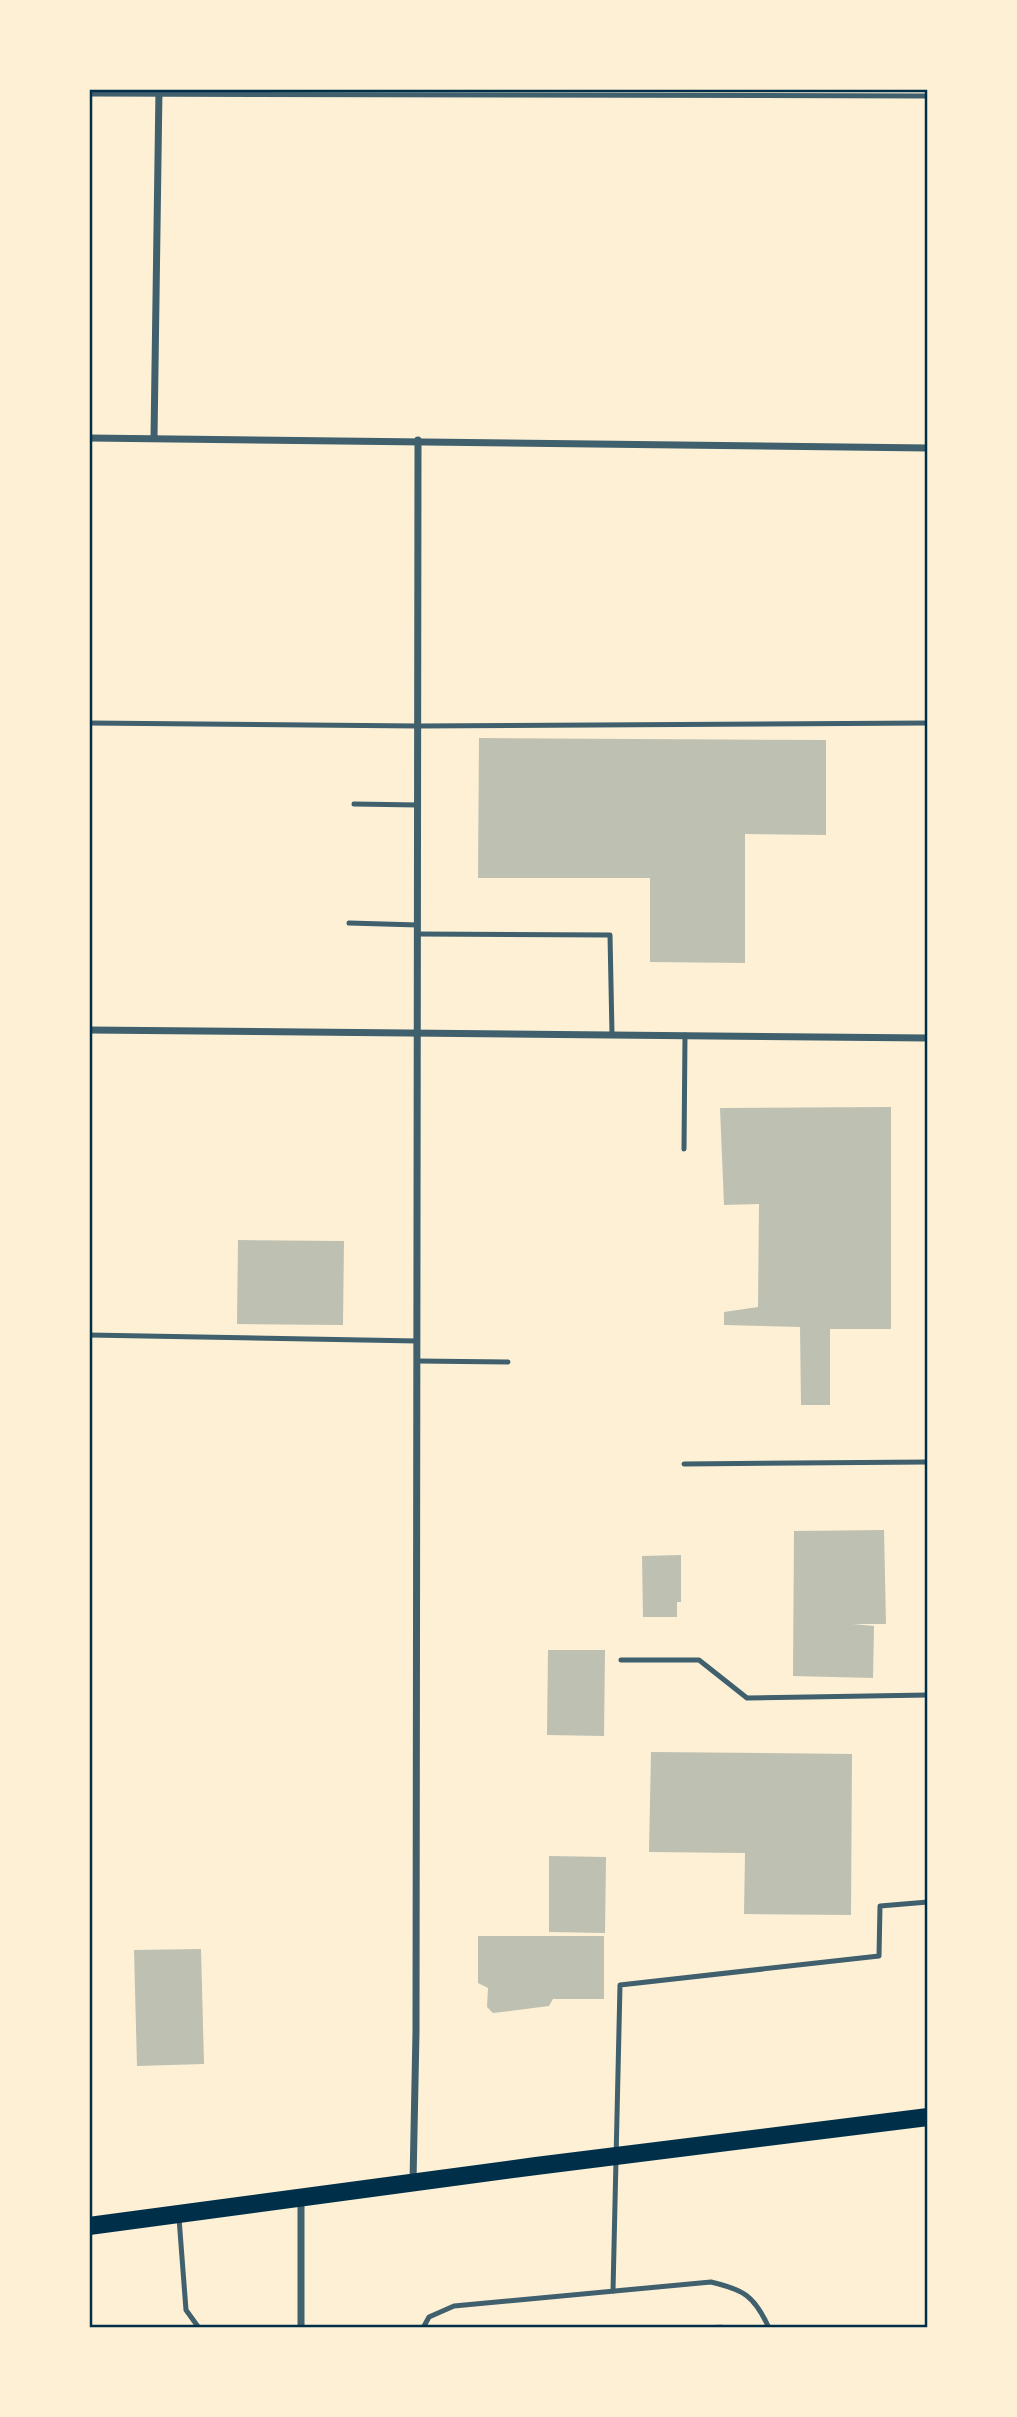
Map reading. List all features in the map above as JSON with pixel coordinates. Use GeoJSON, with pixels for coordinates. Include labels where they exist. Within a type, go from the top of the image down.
{"type":"FeatureCollection","features":[{"type":"Feature","properties":{"kind":"main road"},"geometry":{"type":"LineString","coordinates":[[89,2227],[413,2182],[928,2117]]}},
{"type":"Feature","properties":{"kind":"street"},"geometry":{"type":"LineString","coordinates":[[154,438],[159,92]]}},
{"type":"Feature","properties":{"kind":"street"},"geometry":{"type":"LineString","coordinates":[[89,438],[928,448]]}},
{"type":"Feature","properties":{"kind":"street"},"geometry":{"type":"LineString","coordinates":[[413,2182],[416,2032],[418,440]]}},
{"type":"Feature","properties":{"kind":"street"},"geometry":{"type":"LineString","coordinates":[[89,1030],[928,1038]]}},
{"type":"Feature","properties":{"kind":"street"},"geometry":{"type":"LineString","coordinates":[[301,2199],[301,2328]]}},
{"type":"Feature","properties":{"kind":"lane"},"geometry":{"type":"LineString","coordinates":[[89,94],[159,92],[928,96]]}},
{"type":"Feature","properties":{"kind":"lane"},"geometry":{"type":"LineString","coordinates":[[89,723],[418,726],[928,723]]}},
{"type":"Feature","properties":{"kind":"lane"},"geometry":{"type":"LineString","coordinates":[[354,804],[418,805]]}},
{"type":"Feature","properties":{"kind":"lane"},"geometry":{"type":"LineString","coordinates":[[349,923],[418,925]]}},
{"type":"Feature","properties":{"kind":"lane"},"geometry":{"type":"LineString","coordinates":[[418,934],[610,935],[612,1034]]}},
{"type":"Feature","properties":{"kind":"lane"},"geometry":{"type":"LineString","coordinates":[[684,1149],[685,1035]]}},
{"type":"Feature","properties":{"kind":"lane"},"geometry":{"type":"LineString","coordinates":[[89,1335],[417,1341]]}},
{"type":"Feature","properties":{"kind":"lane"},"geometry":{"type":"LineString","coordinates":[[417,1361],[508,1362]]}},
{"type":"Feature","properties":{"kind":"lane"},"geometry":{"type":"LineString","coordinates":[[684,1464],[928,1462]]}},
{"type":"Feature","properties":{"kind":"lane"},"geometry":{"type":"LineString","coordinates":[[621,1660],[699,1660],[747,1698],[928,1695]]}},
{"type":"Feature","properties":{"kind":"lane"},"geometry":{"type":"LineString","coordinates":[[613,2291],[620,1985],[879,1955],[880,1906],[928,1902]]}},
{"type":"Feature","properties":{"kind":"lane"},"geometry":{"type":"LineString","coordinates":[[179,2215],[186,2310],[199,2328]]}},
{"type":"Feature","properties":{"kind":"lane"},"geometry":{"type":"LineString","coordinates":[[423,2328],[429,2317],[454,2306],[710,2282],[738,2289],[759,2306],[769,2328]]}},
{"type":"Feature","properties":{"kind":"building"},"geometry":{"type":"Polygon","coordinates":[[[479,738],[826,740],[826,835],[745,834],[745,963],[650,962],[650,878],[478,878],[479,738]]]}},
{"type":"Feature","properties":{"kind":"building"},"geometry":{"type":"Polygon","coordinates":[[[891,1107],[891,1329],[830,1329],[830,1405],[801,1405],[800,1327],[724,1325],[724,1312],[758,1307],[759,1204],[724,1205],[720,1108],[891,1107]]]}},
{"type":"Feature","properties":{"kind":"building"},"geometry":{"type":"Polygon","coordinates":[[[238,1240],[344,1241],[343,1325],[237,1324],[238,1240]]]}},
{"type":"Feature","properties":{"kind":"building"},"geometry":{"type":"Polygon","coordinates":[[[884,1530],[886,1624],[853,1624],[874,1626],[873,1678],[793,1676],[794,1531],[884,1530]]]}},
{"type":"Feature","properties":{"kind":"building"},"geometry":{"type":"Polygon","coordinates":[[[681,1555],[681,1602],[677,1602],[677,1617],[643,1617],[642,1556],[681,1555]]]}},
{"type":"Feature","properties":{"kind":"building"},"geometry":{"type":"Polygon","coordinates":[[[548,1650],[605,1650],[604,1736],[547,1735],[548,1650]]]}},
{"type":"Feature","properties":{"kind":"building"},"geometry":{"type":"Polygon","coordinates":[[[651,1752],[852,1754],[851,1915],[744,1914],[745,1853],[649,1852],[651,1752]]]}},
{"type":"Feature","properties":{"kind":"building"},"geometry":{"type":"Polygon","coordinates":[[[549,1856],[606,1857],[605,1933],[549,1932],[549,1856]]]}},
{"type":"Feature","properties":{"kind":"building"},"geometry":{"type":"Polygon","coordinates":[[[478,1936],[604,1936],[604,1999],[553,1999],[549,2006],[493,2013],[487,2007],[488,1988],[478,1983],[478,1936]]]}},
{"type":"Feature","properties":{"kind":"building"},"geometry":{"type":"Polygon","coordinates":[[[201,1949],[204,2064],[137,2066],[134,1950],[201,1949]]]}},
{"type":"Feature","properties":{"kind":"building"},"geometry":{"type":"Polygon","coordinates":[[[722,2324],[723,2328],[704,2328],[704,2326],[722,2324]]]}}]}
